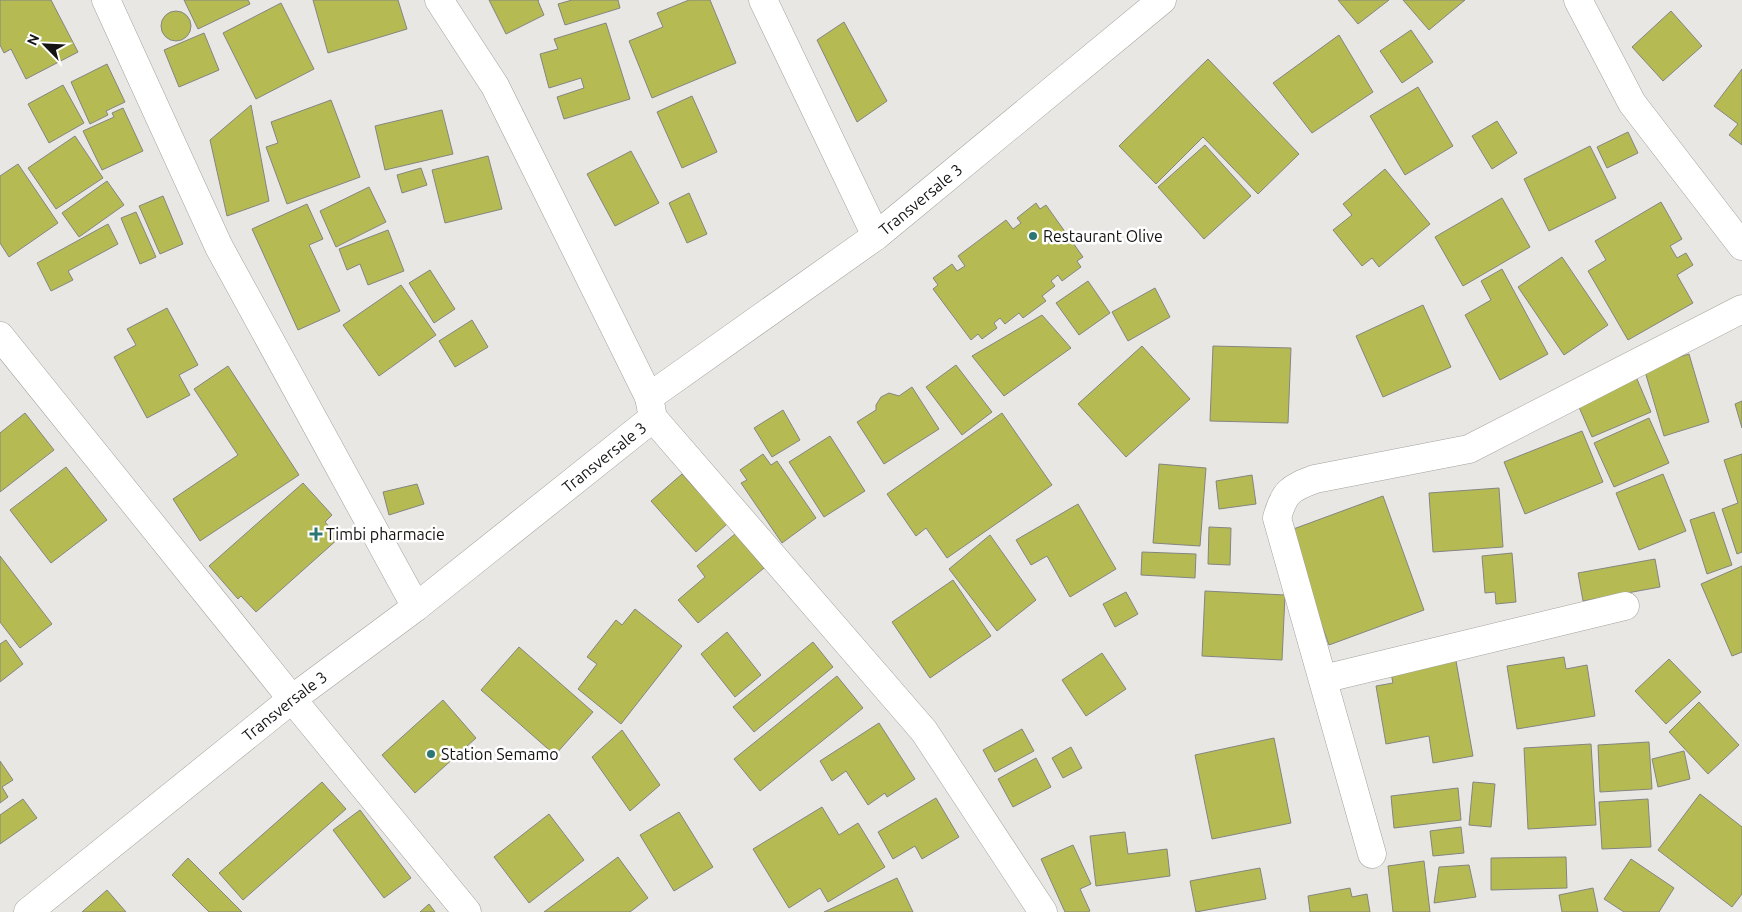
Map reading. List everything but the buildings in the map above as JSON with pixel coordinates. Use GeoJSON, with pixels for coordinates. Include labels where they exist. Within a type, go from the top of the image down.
{"type":"FeatureCollection","features":[{"type":"Feature","properties":{"kind":"street"},"geometry":{"type":"LineString","coordinates":[[106,0],[219,247],[416,607]]}},
{"type":"Feature","properties":{"kind":"street"},"geometry":{"type":"LineString","coordinates":[[439,0],[495,86],[651,408],[924,731],[1043,912]]}},
{"type":"Feature","properties":{"kind":"street"},"geometry":{"type":"LineString","coordinates":[[763,0],[876,236]]}},
{"type":"Feature","properties":{"kind":"street","name":"Transversale 3"},"geometry":{"type":"LineString","coordinates":[[28,912],[292,699],[416,607],[651,408],[876,236],[1162,0]]}},
{"type":"Feature","properties":{"kind":"street"},"geometry":{"type":"LineString","coordinates":[[1578,0],[1632,103],[1742,246]]}},
{"type":"Feature","properties":{"kind":"street"},"geometry":{"type":"LineString","coordinates":[[1372,854],[1277,518],[1283,498],[1296,486],[1315,479],[1469,449],[1742,308]]}},
{"type":"Feature","properties":{"kind":"street"},"geometry":{"type":"LineString","coordinates":[[0,336],[292,699],[467,912]]}},
{"type":"Feature","properties":{"kind":"street"},"geometry":{"type":"LineString","coordinates":[[1323,679],[1625,606]]}},
{"type":"Feature","properties":{"kind":"place","name":"Restaurant Olive"},"geometry":{"type":"Point","coordinates":[1033,236]}},
{"type":"Feature","properties":{"kind":"place","name":"Timbi pharmacie"},"geometry":{"type":"Point","coordinates":[316,534]}},
{"type":"Feature","properties":{"kind":"place","name":"Station Semamo"},"geometry":{"type":"Point","coordinates":[431,754]}}]}
